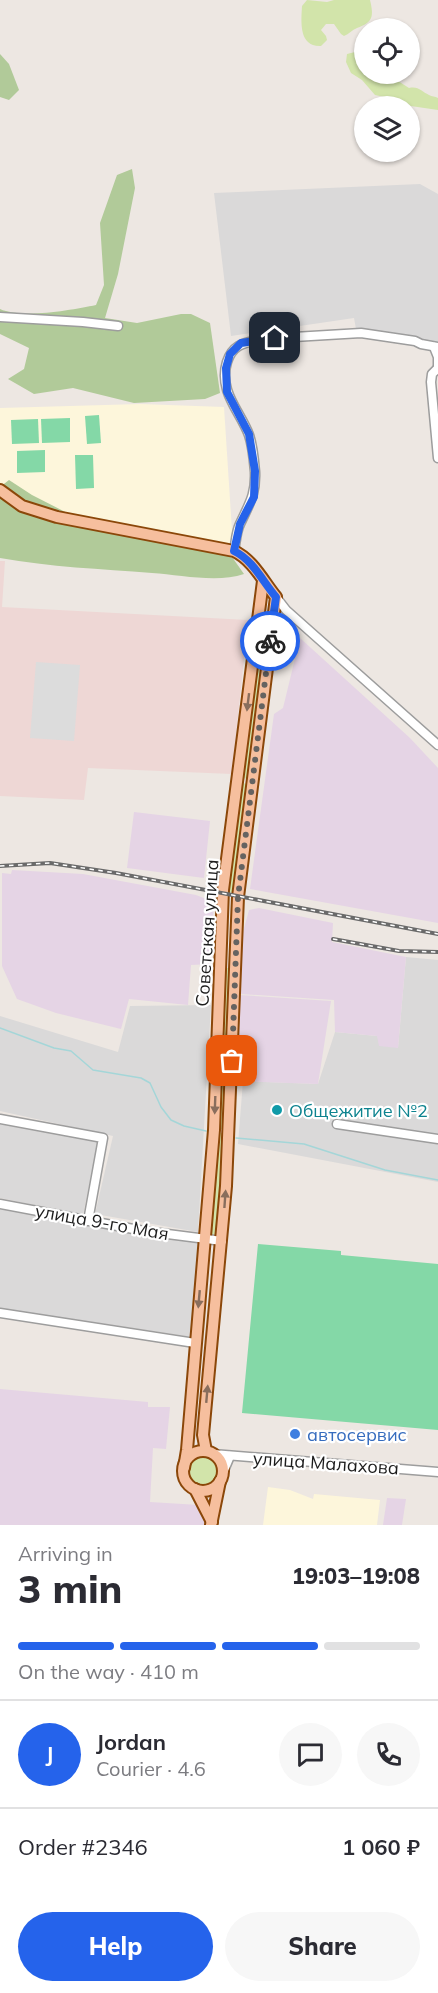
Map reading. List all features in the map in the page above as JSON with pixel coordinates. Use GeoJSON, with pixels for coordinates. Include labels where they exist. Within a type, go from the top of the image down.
{"type":"FeatureCollection","features":[{"type":"Feature","properties":{"kind":"main road"},"geometry":{"type":"LineString","coordinates":[[0,490],[22,506],[57,518],[234,551],[246,559],[276,597]]}},
{"type":"Feature","properties":{"kind":"main road","name":"Советская улица"},"geometry":{"type":"LineString","coordinates":[[184,1468],[214,1130],[223,890],[263,581]]}},
{"type":"Feature","properties":{"kind":"main road","name":"Советская улица"},"geometry":{"type":"LineString","coordinates":[[221,1478],[222,1464],[209,1453],[203,1435],[222,1242],[229,1131],[238,897],[276,597]]}},
{"type":"Feature","properties":{"kind":"main road"},"geometry":{"type":"LineString","coordinates":[[209,1453],[198,1452],[189,1457],[184,1468],[185,1479],[195,1489],[212,1524]]}},
{"type":"Feature","properties":{"kind":"main road"},"geometry":{"type":"LineString","coordinates":[[195,1489],[210,1490],[221,1478]]}},
{"type":"Feature","properties":{"kind":"main road"},"geometry":{"type":"LineString","coordinates":[[212,1524],[221,1478]]}},
{"type":"Feature","properties":{"kind":"street"},"geometry":{"type":"LineString","coordinates":[[0,316],[118,326]]}},
{"type":"Feature","properties":{"kind":"street"},"geometry":{"type":"LineString","coordinates":[[234,551],[240,524],[254,497],[255,471],[249,434],[227,392],[225,374],[230,354],[235,347],[248,342],[287,336],[355,333],[415,341],[437,347],[438,368],[432,374],[431,382],[438,458]]}},
{"type":"Feature","properties":{"kind":"street"},"geometry":{"type":"LineString","coordinates":[[276,597],[286,610],[438,745]]}},
{"type":"Feature","properties":{"kind":"street"},"geometry":{"type":"LineString","coordinates":[[220,965],[235,965]]}},
{"type":"Feature","properties":{"kind":"street"},"geometry":{"type":"LineString","coordinates":[[0,1119],[103,1138],[88,1221]]}},
{"type":"Feature","properties":{"kind":"street"},"geometry":{"type":"LineString","coordinates":[[337,1124],[438,1139]]}},
{"type":"Feature","properties":{"kind":"street"},"geometry":{"type":"LineString","coordinates":[[214,1130],[229,1131]]}},
{"type":"Feature","properties":{"kind":"street","name":"улица 9-го Мая"},"geometry":{"type":"LineString","coordinates":[[0,1204],[88,1221],[222,1242]]}},
{"type":"Feature","properties":{"kind":"street"},"geometry":{"type":"LineString","coordinates":[[0,1313],[195,1343]]}},
{"type":"Feature","properties":{"kind":"street","name":"улица Малахова"},"geometry":{"type":"LineString","coordinates":[[209,1453],[438,1472]]}},
{"type":"Feature","properties":{"kind":"street"},"geometry":{"type":"LineString","coordinates":[[221,1478],[230,1456]]}},
{"type":"Feature","properties":{"kind":"shaded area"},"geometry":{"type":"Polygon","coordinates":[[[420,184],[438,194],[438,348],[414,336],[356,329],[354,318],[231,336],[214,193],[420,184]]]}},
{"type":"Feature","properties":{"kind":"shaded area"},"geometry":{"type":"Polygon","coordinates":[[[140,404],[224,407],[233,546],[61,515],[30,505],[0,484],[0,408],[140,404]]]}},
{"type":"Feature","properties":{"kind":"shaded area"},"geometry":{"type":"Polygon","coordinates":[[[0,561],[5,561],[2,607],[248,620],[232,774],[88,768],[84,800],[0,796],[0,561]]]}},
{"type":"Feature","properties":{"kind":"shaded area"},"geometry":{"type":"Polygon","coordinates":[[[300,638],[410,738],[438,768],[438,923],[250,889],[274,714],[283,708],[300,638]]]}},
{"type":"Feature","properties":{"kind":"shaded area"},"geometry":{"type":"Polygon","coordinates":[[[36,662],[80,665],[74,741],[30,738],[36,662]]]}},
{"type":"Feature","properties":{"kind":"shaded area"},"geometry":{"type":"Polygon","coordinates":[[[134,812],[210,821],[204,878],[127,868],[134,812]]]}},
{"type":"Feature","properties":{"kind":"shaded area"},"geometry":{"type":"Polygon","coordinates":[[[12,870],[83,874],[196,895],[214,902],[211,942],[216,942],[216,955],[211,954],[211,964],[191,965],[188,1005],[129,999],[121,1029],[56,1013],[17,999],[2,966],[2,873],[11,874],[12,870]]]}},
{"type":"Feature","properties":{"kind":"shaded area"},"geometry":{"type":"Polygon","coordinates":[[[259,908],[333,923],[332,942],[406,957],[398,1048],[379,1046],[377,1036],[335,1032],[334,1000],[241,994],[242,936],[249,910],[259,908]]]}},
{"type":"Feature","properties":{"kind":"shaded area"},"geometry":{"type":"Polygon","coordinates":[[[406,957],[438,960],[438,1182],[238,1144],[243,1081],[318,1084],[335,1032],[377,1036],[398,1048],[406,957]]]}},
{"type":"Feature","properties":{"kind":"shaded area"},"geometry":{"type":"Polygon","coordinates":[[[239,995],[331,1001],[318,1084],[236,1081],[239,995]]]}},
{"type":"Feature","properties":{"kind":"shaded area"},"geometry":{"type":"Polygon","coordinates":[[[211,1005],[198,1232],[95,1214],[113,1136],[0,1111],[0,1016],[118,1052],[130,1006],[211,1005]]]}},
{"type":"Feature","properties":{"kind":"shaded area"},"geometry":{"type":"Polygon","coordinates":[[[0,1124],[98,1141],[83,1215],[0,1198],[0,1124]]]}},
{"type":"Feature","properties":{"kind":"shaded area"},"geometry":{"type":"Polygon","coordinates":[[[0,1209],[201,1243],[192,1337],[0,1308],[0,1209]]]}},
{"type":"Feature","properties":{"kind":"shaded area"},"geometry":{"type":"Polygon","coordinates":[[[0,1389],[148,1402],[148,1407],[170,1407],[166,1449],[153,1448],[150,1502],[199,1505],[207,1519],[206,1525],[0,1525],[0,1389]]]}},
{"type":"Feature","properties":{"kind":"shaded area"},"geometry":{"type":"Polygon","coordinates":[[[268,1487],[290,1490],[313,1499],[314,1494],[380,1500],[377,1525],[263,1525],[268,1487]]]}},
{"type":"Feature","properties":{"kind":"shaded area"},"geometry":{"type":"Polygon","coordinates":[[[387,1498],[406,1499],[402,1525],[383,1525],[387,1498]]]}},
{"type":"Feature","properties":{"kind":"green space"},"geometry":{"type":"Polygon","coordinates":[[[307,0],[327,2],[370,0],[372,15],[371,18],[354,18],[354,30],[344,36],[334,24],[326,24],[321,30],[327,40],[321,46],[309,43],[305,38],[302,26],[302,6],[307,0]]]}},
{"type":"Feature","properties":{"kind":"green space"},"geometry":{"type":"Polygon","coordinates":[[[354,52],[354,75],[346,62],[347,54],[354,52]]]}},
{"type":"Feature","properties":{"kind":"green space"},"geometry":{"type":"Polygon","coordinates":[[[0,54],[9,64],[19,90],[9,100],[0,97],[0,54]]]}},
{"type":"Feature","properties":{"kind":"green space"},"geometry":{"type":"Polygon","coordinates":[[[365,84],[403,84],[437,97],[438,110],[420,107],[420,96],[375,95],[365,84]]]}},
{"type":"Feature","properties":{"kind":"green space"},"geometry":{"type":"Polygon","coordinates":[[[132,169],[135,188],[118,274],[105,318],[137,323],[191,314],[210,323],[220,393],[205,399],[134,403],[73,388],[34,394],[8,379],[24,369],[29,348],[0,334],[0,309],[9,312],[34,313],[96,305],[104,285],[100,223],[117,175],[132,169]]]}},
{"type":"Feature","properties":{"kind":"green space"},"geometry":{"type":"Polygon","coordinates":[[[99,415],[101,443],[87,444],[85,416],[99,415]]]}},
{"type":"Feature","properties":{"kind":"green space"},"geometry":{"type":"Polygon","coordinates":[[[70,418],[70,442],[42,443],[41,419],[70,418]]]}},
{"type":"Feature","properties":{"kind":"green space"},"geometry":{"type":"Polygon","coordinates":[[[38,419],[39,443],[12,444],[11,420],[38,419]]]}},
{"type":"Feature","properties":{"kind":"green space"},"geometry":{"type":"Polygon","coordinates":[[[45,450],[45,472],[17,473],[17,451],[45,450]]]}},
{"type":"Feature","properties":{"kind":"green space"},"geometry":{"type":"Polygon","coordinates":[[[75,455],[93,455],[94,488],[76,489],[75,455]]]}},
{"type":"Feature","properties":{"kind":"green space"},"geometry":{"type":"Polygon","coordinates":[[[9,480],[32,495],[81,520],[220,546],[232,557],[244,574],[223,578],[199,578],[57,566],[0,558],[0,487],[9,480]]]}},
{"type":"Feature","properties":{"kind":"green space"},"geometry":{"type":"Polygon","coordinates":[[[261,621],[270,621],[249,779],[241,778],[261,621]]]}},
{"type":"Feature","properties":{"kind":"green space"},"geometry":{"type":"Polygon","coordinates":[[[240,783],[249,784],[235,893],[227,892],[240,783]]]}},
{"type":"Feature","properties":{"kind":"green space"},"geometry":{"type":"Polygon","coordinates":[[[223,968],[232,968],[227,1129],[216,1129],[223,968]]]}},
{"type":"Feature","properties":{"kind":"green space"},"geometry":{"type":"Polygon","coordinates":[[[216,1132],[227,1134],[219,1238],[207,1237],[216,1132]]]}},
{"type":"Feature","properties":{"kind":"green space"},"geometry":{"type":"Polygon","coordinates":[[[258,1244],[341,1251],[341,1255],[438,1264],[438,1430],[242,1413],[258,1244]]]}},
{"type":"Feature","properties":{"kind":"green space"},"geometry":{"type":"Polygon","coordinates":[[[203,1455],[214,1459],[218,1470],[214,1481],[203,1485],[192,1481],[188,1470],[192,1459],[203,1455]]]}},
{"type":"Feature","properties":{"kind":"waterway"},"geometry":{"type":"LineString","coordinates":[[0,1028],[54,1048],[71,1051],[93,1070],[141,1078],[150,1083],[161,1107],[171,1120],[184,1126],[206,1131]]}},
{"type":"Feature","properties":{"kind":"waterway"},"geometry":{"type":"LineString","coordinates":[[236,1138],[304,1144],[385,1170],[438,1180]]}},
{"type":"Feature","properties":{"kind":"railway"},"geometry":{"type":"LineString","coordinates":[[0,866],[50,863],[116,873],[438,934]]}},
{"type":"Feature","properties":{"kind":"railway"},"geometry":{"type":"LineString","coordinates":[[333,939],[399,951],[438,952]]}},
{"type":"Feature","properties":{"kind":"way so far"},"geometry":{"type":"LineString","coordinates":[[232,1061],[238,897],[270,641]]}},
{"type":"Feature","properties":{"kind":"place","name":"Общежитие №2"},"geometry":{"type":"Point","coordinates":[277,1110]}},
{"type":"Feature","properties":{"kind":"place","name":"автосервис"},"geometry":{"type":"Point","coordinates":[295,1434]}},
{"type":"Feature","properties":{"kind":"route"},"geometry":{"type":"LineString","coordinates":[[270,641],[276,597],[253,566],[234,551],[240,524],[254,497],[255,471],[249,434],[227,392],[225,374],[227,362],[235,347],[241,343],[275,338]]}}]}
